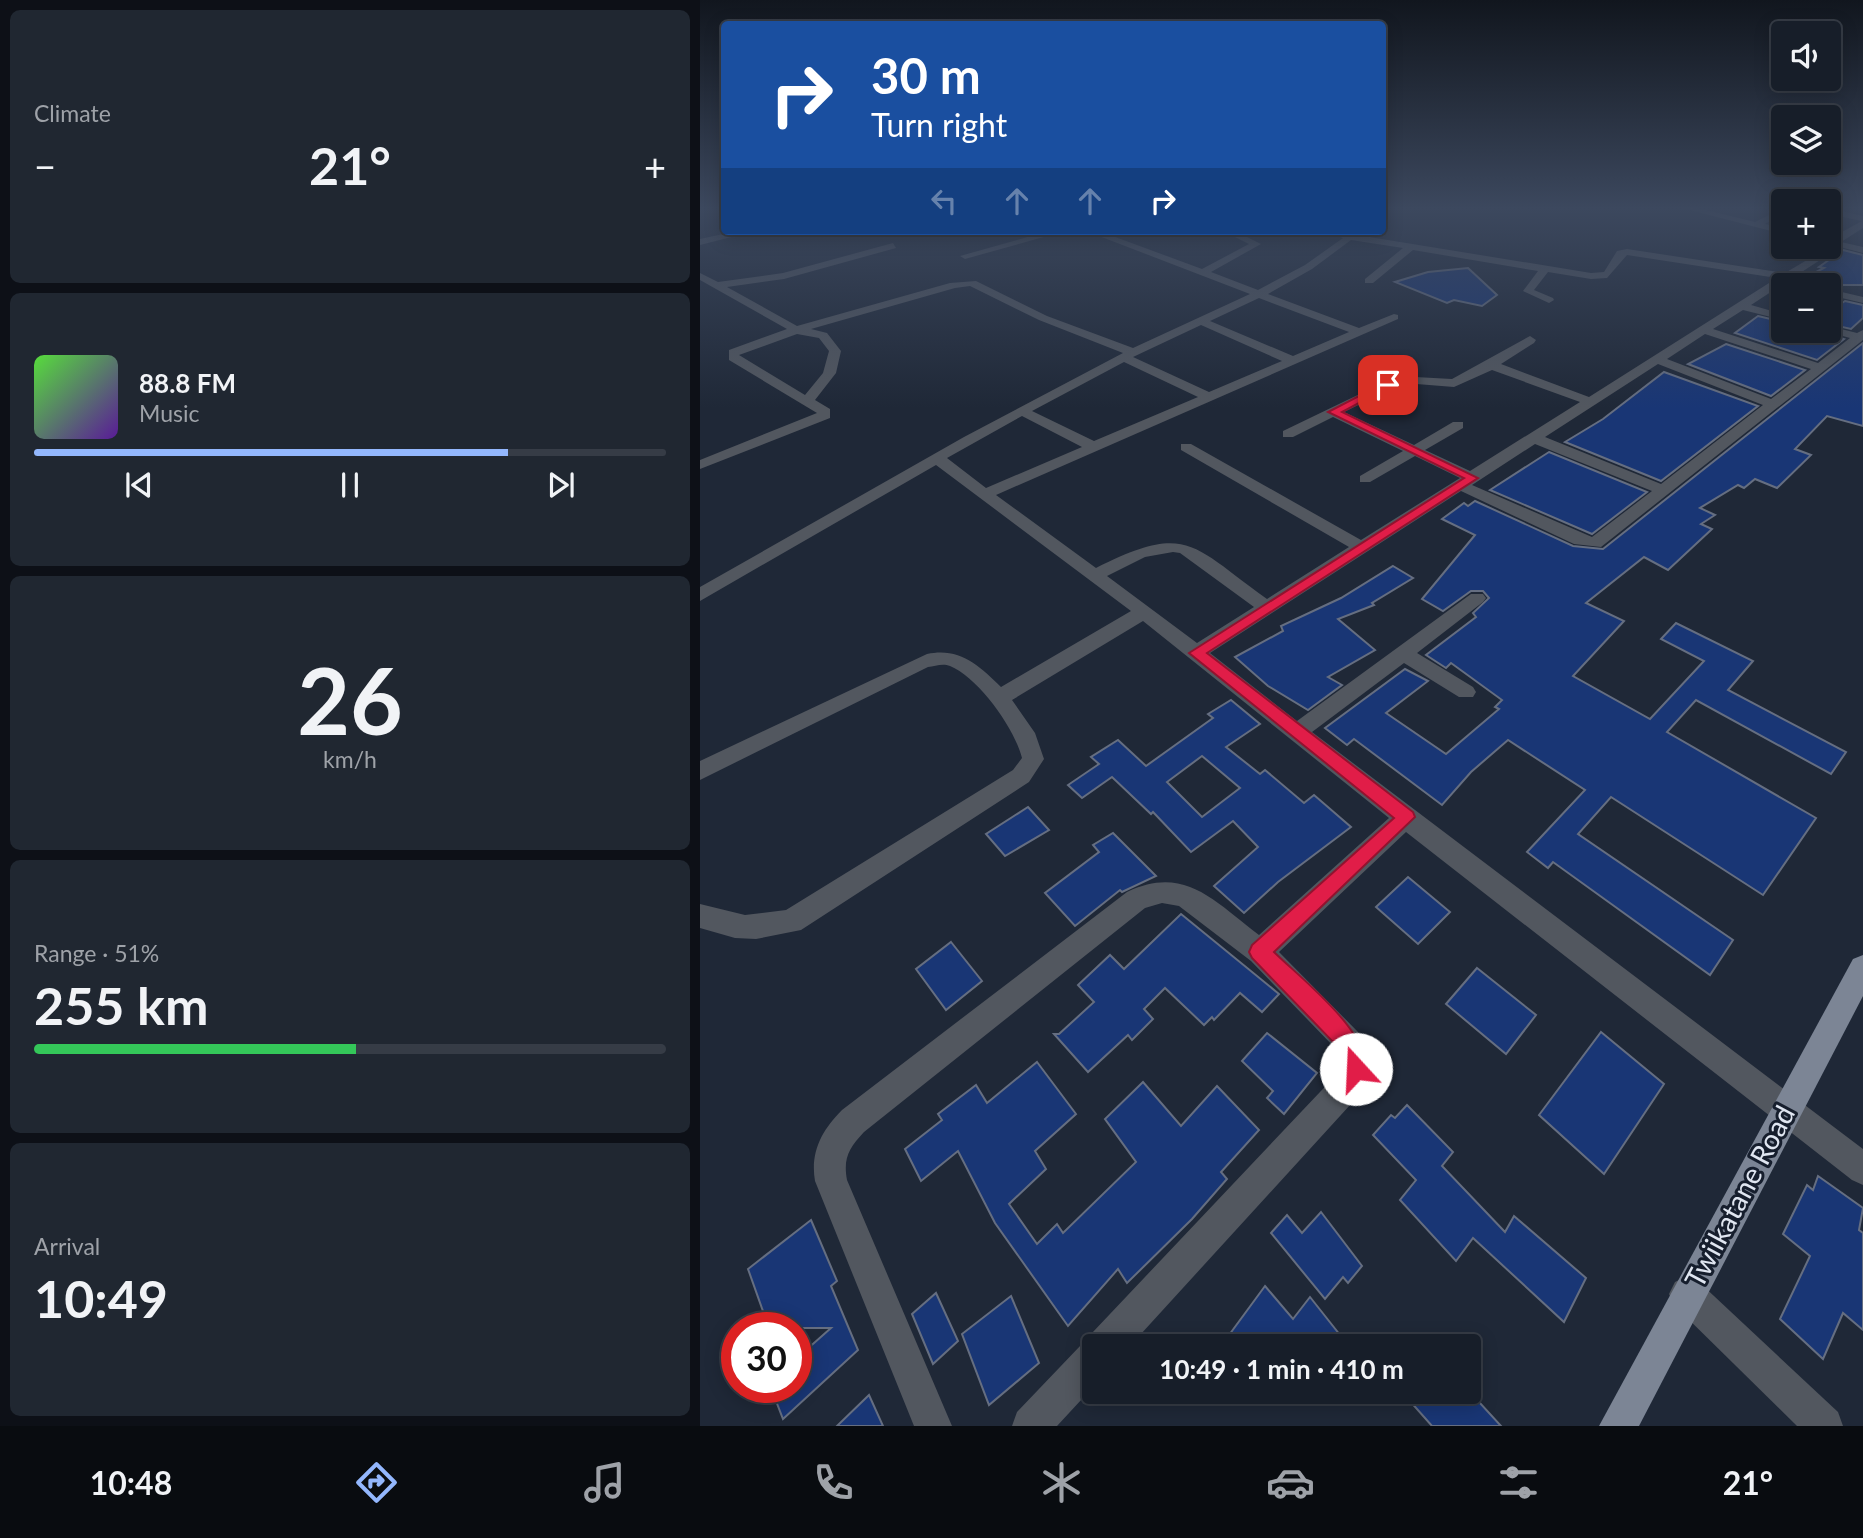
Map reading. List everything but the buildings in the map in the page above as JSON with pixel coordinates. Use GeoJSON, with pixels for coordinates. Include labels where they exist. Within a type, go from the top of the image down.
{"type":"FeatureCollection","features":[{"type":"Feature","properties":{"kind":"main road","name":"Twiikatane Road"},"geometry":{"type":"LineString","coordinates":[[1618,1426],[1863,968]]}},
{"type":"Feature","properties":{"kind":"street"},"geometry":{"type":"LineString","coordinates":[[716,285],[773,279],[789,275]]}},
{"type":"Feature","properties":{"kind":"street"},"geometry":{"type":"LineString","coordinates":[[1206,275],[1360,332]]}},
{"type":"Feature","properties":{"kind":"street"},"geometry":{"type":"LineString","coordinates":[[700,595],[938,459],[1128,355],[1291,275]]}},
{"type":"Feature","properties":{"kind":"street"},"geometry":{"type":"LineString","coordinates":[[1368,281],[1376,275]]}},
{"type":"Feature","properties":{"kind":"street"},"geometry":{"type":"LineString","coordinates":[[1541,275],[1528,291],[1549,300]]}},
{"type":"Feature","properties":{"kind":"street"},"geometry":{"type":"LineString","coordinates":[[1589,275],[1606,275]]}},
{"type":"Feature","properties":{"kind":"street"},"geometry":{"type":"LineString","coordinates":[[700,276],[796,330],[824,335],[835,351],[834,364],[827,379],[806,402]]}},
{"type":"Feature","properties":{"kind":"street"},"geometry":{"type":"LineString","coordinates":[[700,464],[825,415],[754,372],[732,355],[796,330],[972,283],[1128,355],[1209,397]]}},
{"type":"Feature","properties":{"kind":"street"},"geometry":{"type":"LineString","coordinates":[[1196,653],[1771,288]]}},
{"type":"Feature","properties":{"kind":"street"},"geometry":{"type":"LineString","coordinates":[[1841,295],[1863,300]]}},
{"type":"Feature","properties":{"kind":"street"},"geometry":{"type":"LineString","coordinates":[[1743,306],[1771,314]]}},
{"type":"Feature","properties":{"kind":"street"},"geometry":{"type":"LineString","coordinates":[[987,493],[1394,317]]}},
{"type":"Feature","properties":{"kind":"street"},"geometry":{"type":"LineString","coordinates":[[1199,320],[1293,361]]}},
{"type":"Feature","properties":{"kind":"street"},"geometry":{"type":"LineString","coordinates":[[1704,330],[1821,368]]}},
{"type":"Feature","properties":{"kind":"street"},"geometry":{"type":"LineString","coordinates":[[1841,332],[1861,336]]}},
{"type":"Feature","properties":{"kind":"street"},"geometry":{"type":"LineString","coordinates":[[1334,412],[1412,449],[1466,481],[1580,540],[1595,543],[1861,336]]}},
{"type":"Feature","properties":{"kind":"street"},"geometry":{"type":"LineString","coordinates":[[1288,434],[1402,379],[1454,383],[1492,365],[1530,340]]}},
{"type":"Feature","properties":{"kind":"street"},"geometry":{"type":"LineString","coordinates":[[1658,360],[1774,405]]}},
{"type":"Feature","properties":{"kind":"street"},"geometry":{"type":"LineString","coordinates":[[1492,365],[1591,402]]}},
{"type":"Feature","properties":{"kind":"street"},"geometry":{"type":"LineString","coordinates":[[1024,412],[1094,447]]}},
{"type":"Feature","properties":{"kind":"street"},"geometry":{"type":"LineString","coordinates":[[1365,479],[1412,449],[1458,425]]}},
{"type":"Feature","properties":{"kind":"street"},"geometry":{"type":"LineString","coordinates":[[1534,438],[1663,490]]}},
{"type":"Feature","properties":{"kind":"street"},"geometry":{"type":"LineString","coordinates":[[1186,447],[1361,547]]}},
{"type":"Feature","properties":{"kind":"street"},"geometry":{"type":"LineString","coordinates":[[938,459],[1144,612],[1863,1169]]}},
{"type":"Feature","properties":{"kind":"street"},"geometry":{"type":"LineString","coordinates":[[1095,575],[1153,548],[1169,544],[1185,549],[1267,608]]}},
{"type":"Feature","properties":{"kind":"street"},"geometry":{"type":"LineString","coordinates":[[1297,732],[1477,598]]}},
{"type":"Feature","properties":{"kind":"street"},"geometry":{"type":"LineString","coordinates":[[999,698],[1144,612]]}},
{"type":"Feature","properties":{"kind":"street"},"geometry":{"type":"LineString","coordinates":[[1403,653],[1466,692]]}},
{"type":"Feature","properties":{"kind":"street"},"geometry":{"type":"LineString","coordinates":[[700,771],[932,659],[959,662],[999,698],[1032,750],[1033,759],[1021,776],[792,921],[762,929],[736,928],[700,916]]}},
{"type":"Feature","properties":{"kind":"street"},"geometry":{"type":"LineString","coordinates":[[1260,952],[1406,817]]}},
{"type":"Feature","properties":{"kind":"street"},"geometry":{"type":"LineString","coordinates":[[933,1426],[831,1181],[829,1150],[837,1136],[1070,951],[1148,893],[1162,890],[1188,897],[1260,952],[1346,1039],[1355,1054],[1353,1075],[1350,1082],[1116,1334]]}},
{"type":"Feature","properties":{"kind":"street"},"geometry":{"type":"LineString","coordinates":[[1687,1294],[1824,1426]]}},
{"type":"Feature","properties":{"kind":"street"},"geometry":{"type":"LineString","coordinates":[[1031,1426],[1082,1371]]}},
{"type":"Feature","properties":{"kind":"route"},"geometry":{"type":"LineString","coordinates":[[1356,1069],[1355,1054],[1346,1039],[1260,952],[1406,817],[1196,653],[1472,478],[1334,412],[1388,385]]}}]}
